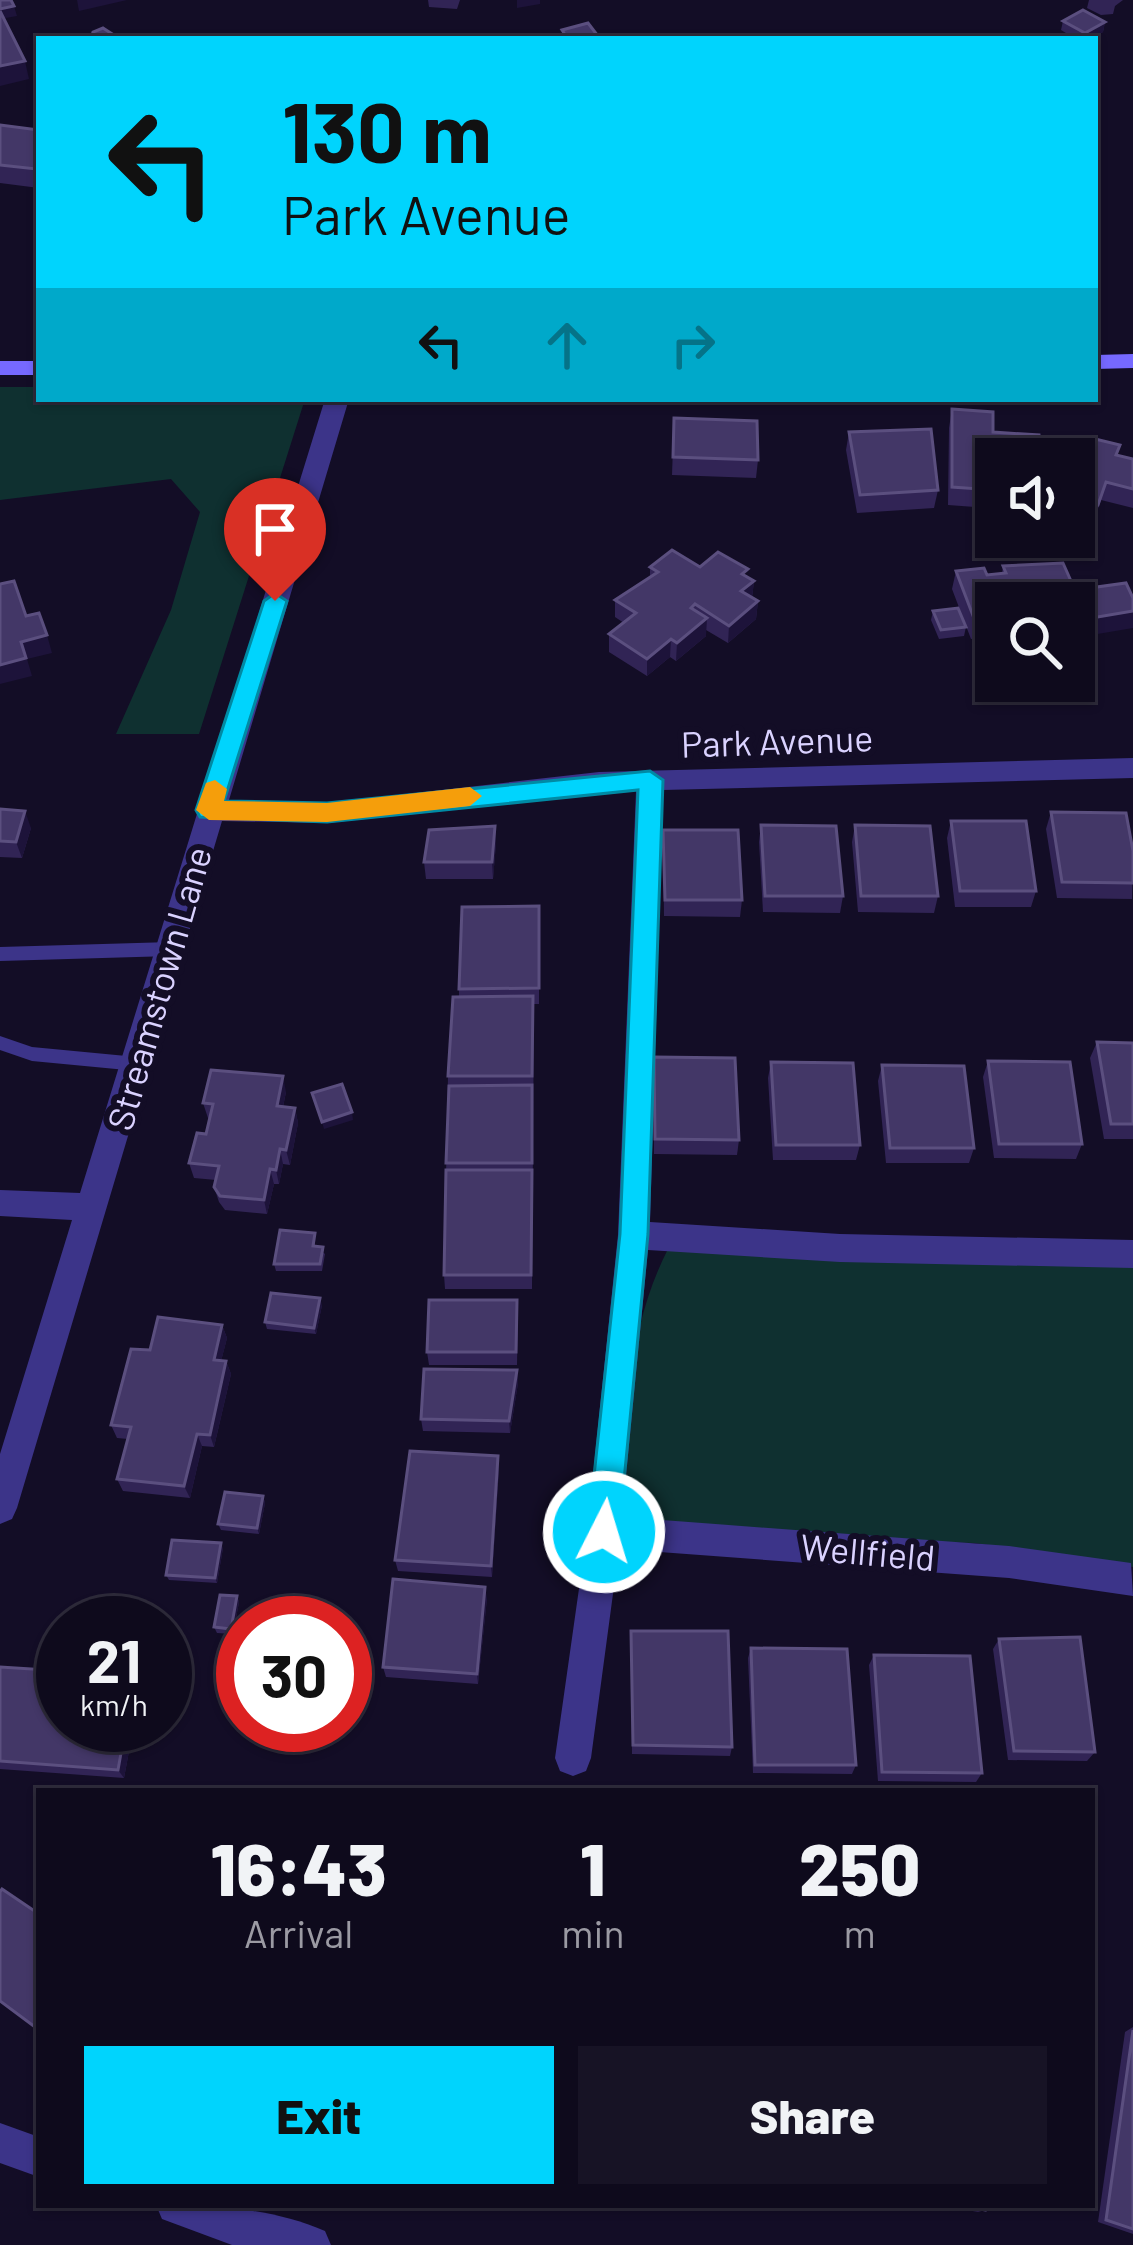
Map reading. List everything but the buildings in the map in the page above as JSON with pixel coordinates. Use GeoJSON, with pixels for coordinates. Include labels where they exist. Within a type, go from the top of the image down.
{"type":"FeatureCollection","features":[{"type":"Feature","properties":{"kind":"main road"},"geometry":{"type":"LineString","coordinates":[[1098,362],[1133,362]]}},
{"type":"Feature","properties":{"kind":"main road"},"geometry":{"type":"LineString","coordinates":[[0,368],[36,368]]}},
{"type":"Feature","properties":{"kind":"street","name":"Streamstown Lane"},"geometry":{"type":"LineString","coordinates":[[0,1508],[336,402]]}},
{"type":"Feature","properties":{"kind":"street","name":"Park Avenue"},"geometry":{"type":"LineString","coordinates":[[209,810],[327,812],[650,780],[1133,768]]}},
{"type":"Feature","properties":{"kind":"street"},"geometry":{"type":"LineString","coordinates":[[573,1758],[604,1532],[634,1234],[650,780]]}},
{"type":"Feature","properties":{"kind":"street"},"geometry":{"type":"LineString","coordinates":[[0,1202],[92,1207]]}},
{"type":"Feature","properties":{"kind":"street"},"geometry":{"type":"LineString","coordinates":[[634,1234],[840,1248],[1133,1254]]}},
{"type":"Feature","properties":{"kind":"street","name":"Wellfield"},"geometry":{"type":"LineString","coordinates":[[604,1532],[1009,1562],[1131,1580]]}},
{"type":"Feature","properties":{"kind":"street"},"geometry":{"type":"LineString","coordinates":[[0,2143],[36,2156]]}},
{"type":"Feature","properties":{"kind":"street"},"geometry":{"type":"LineString","coordinates":[[184,2208],[266,2237],[311,2245]]}},
{"type":"Feature","properties":{"kind":"lane"},"geometry":{"type":"LineString","coordinates":[[0,954],[172,949]]}},
{"type":"Feature","properties":{"kind":"lane"},"geometry":{"type":"LineString","coordinates":[[0,1043],[32,1054],[137,1064]]}},
{"type":"Feature","properties":{"kind":"green space"},"geometry":{"type":"Polygon","coordinates":[[[0,387],[36,387],[36,402],[304,402],[199,734],[116,734],[171,610],[200,512],[171,479],[0,500],[0,387]]]}},
{"type":"Feature","properties":{"kind":"green space"},"geometry":{"type":"Polygon","coordinates":[[[669,1247],[1133,1264],[1133,1567],[975,1543],[652,1536],[619,1495],[637,1337],[669,1247]]]}},
{"type":"Feature","properties":{"kind":"slow traffic"},"geometry":{"type":"LineString","coordinates":[[215,789],[209,810],[327,812],[470,796]]}},
{"type":"Feature","properties":{"kind":"route"},"geometry":{"type":"LineString","coordinates":[[275,601],[209,810],[327,812],[650,780],[634,1234],[604,1532]]}}]}
